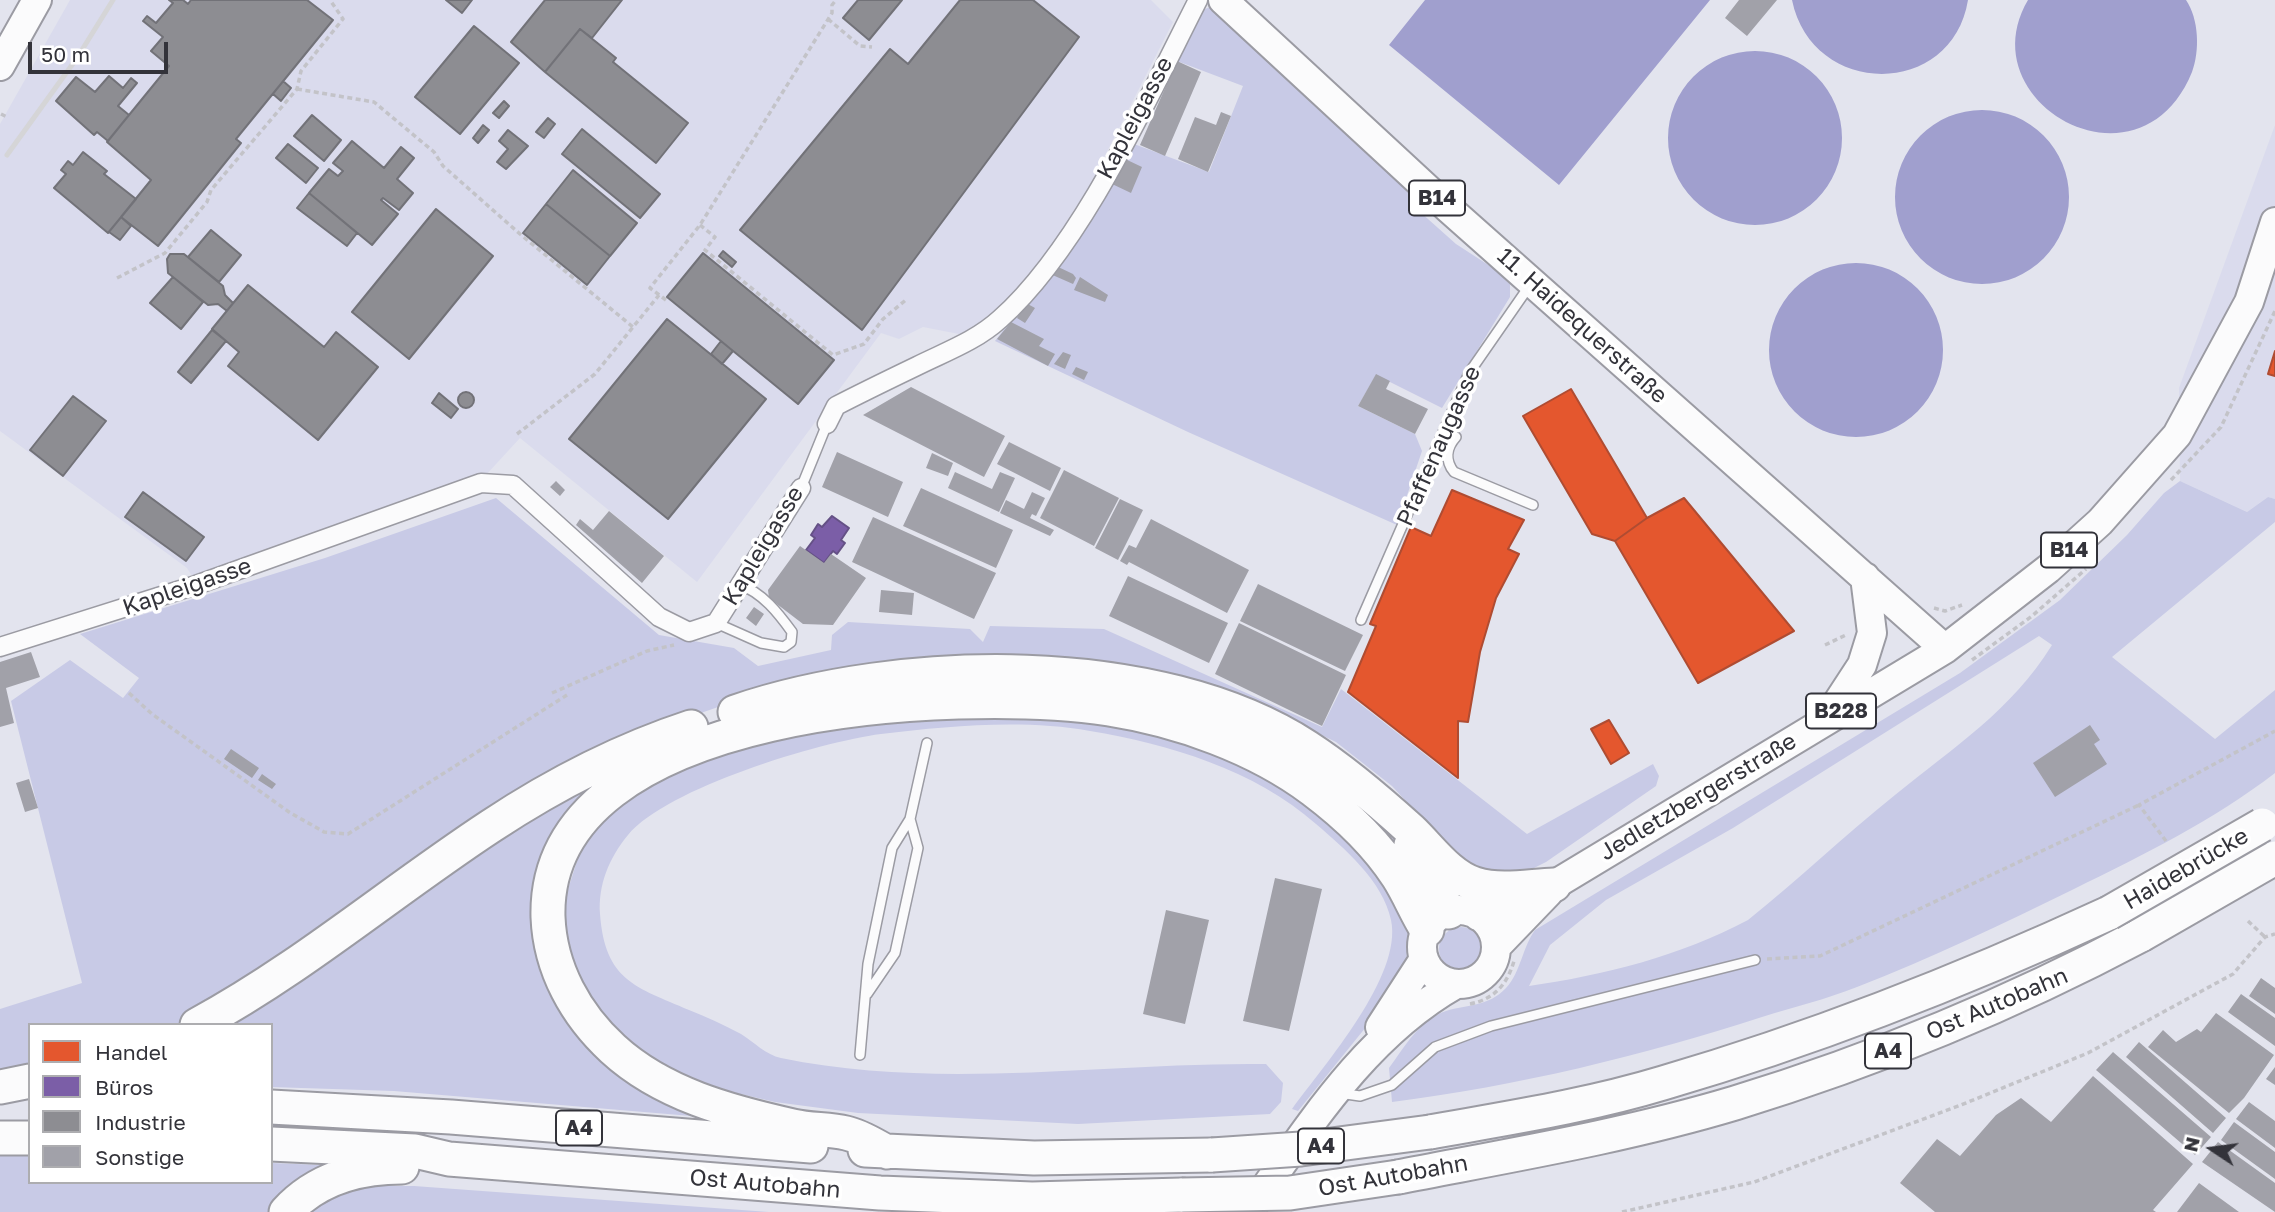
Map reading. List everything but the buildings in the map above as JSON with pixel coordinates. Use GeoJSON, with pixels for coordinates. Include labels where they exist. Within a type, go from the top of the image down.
{"type":"FeatureCollection","features":[{"type":"Feature","properties":{"kind":"highway"},"geometry":{"type":"LineString","coordinates":[[201,1023],[256,993],[493,825],[609,759],[750,707],[817,691],[913,677],[1023,672],[1100,678],[1160,689],[1226,708],[1283,733],[1331,763],[1468,881],[1494,888],[1554,885]]}},
{"type":"Feature","properties":{"kind":"highway"},"geometry":{"type":"LineString","coordinates":[[887,1152],[850,1133],[796,1127],[700,1101],[652,1079],[614,1050],[581,1015],[560,976],[549,936],[547,893],[558,853],[582,815],[620,784],[672,757],[753,729],[843,710],[936,701],[1021,701],[1110,709],[1184,726],[1255,755],[1311,789],[1364,834],[1444,929]]}},
{"type":"Feature","properties":{"kind":"highway"},"geometry":{"type":"LineString","coordinates":[[1390,814],[1412,847],[1444,929]]}},
{"type":"Feature","properties":{"kind":"highway","name":"Haidebrücke"},"geometry":{"type":"LineString","coordinates":[[2109,913],[2269,821]]}},
{"type":"Feature","properties":{"kind":"highway","name":"Haidebrücke"},"geometry":{"type":"LineString","coordinates":[[2141,935],[2275,858]]}},
{"type":"Feature","properties":{"kind":"highway","name":"Ost Autobahn"},"geometry":{"type":"LineString","coordinates":[[273,1107],[452,1117],[887,1152],[1034,1158],[1212,1155],[1301,1149],[1430,1132],[1587,1102],[1662,1084],[1832,1030],[1979,972],[2109,913]]}},
{"type":"Feature","properties":{"kind":"highway","name":"Ost Autobahn"},"geometry":{"type":"LineString","coordinates":[[273,1143],[415,1151],[449,1159],[880,1193],[1032,1199],[1290,1193],[1398,1177],[1589,1140],[1733,1103],[1900,1046],[2053,982],[2141,935]]}},
{"type":"Feature","properties":{"kind":"highway"},"geometry":{"type":"LineString","coordinates":[[0,1087],[28,1081]]}},
{"type":"Feature","properties":{"kind":"highway"},"geometry":{"type":"LineString","coordinates":[[0,1104],[28,1103]]}},
{"type":"Feature","properties":{"kind":"highway"},"geometry":{"type":"LineString","coordinates":[[0,1138],[28,1139]]}},
{"type":"Feature","properties":{"kind":"highway"},"geometry":{"type":"LineString","coordinates":[[286,1212],[318,1186],[343,1175],[449,1159]]}},
{"type":"Feature","properties":{"kind":"main road"},"geometry":{"type":"LineString","coordinates":[[0,66],[37,0]]}},
{"type":"Feature","properties":{"kind":"main road","name":"11. Haidequerstraße"},"geometry":{"type":"LineString","coordinates":[[1223,0],[1532,282],[1945,649]]}},
{"type":"Feature","properties":{"kind":"main road","name":"Jedletzbergerstraße"},"geometry":{"type":"LineString","coordinates":[[1444,929],[1554,885],[1945,649],[2048,569],[2100,522],[2177,435],[2249,302],[2273,233]]}},
{"type":"Feature","properties":{"kind":"main road","name":"B228"},"geometry":{"type":"LineString","coordinates":[[1826,720],[1862,666],[1872,633],[1865,578]]}},
{"type":"Feature","properties":{"kind":"main road","name":"Jedletzbergerstraße"},"geometry":{"type":"LineString","coordinates":[[1496,947],[1554,885]]}},
{"type":"Feature","properties":{"kind":"main road"},"geometry":{"type":"LineString","coordinates":[[1248,1212],[1334,1092],[1360,1061],[1420,1006],[1456,984],[1479,978],[1494,959],[1496,947],[1491,929],[1444,929]]}},
{"type":"Feature","properties":{"kind":"main road"},"geometry":{"type":"LineString","coordinates":[[1444,929],[1436,976],[1456,984]]}},
{"type":"Feature","properties":{"kind":"main road"},"geometry":{"type":"LineString","coordinates":[[1360,1061],[1444,929]]}},
{"type":"Feature","properties":{"kind":"street","name":"Kapleigasse"},"geometry":{"type":"LineString","coordinates":[[827,424],[836,406],[960,346],[999,320],[1030,287],[1068,238],[1106,175],[1198,0]]}},
{"type":"Feature","properties":{"kind":"street","name":"Kapleigasse"},"geometry":{"type":"LineString","coordinates":[[0,647],[196,585],[481,483],[513,485],[659,617],[689,632],[716,623],[801,488]]}},
{"type":"Feature","properties":{"kind":"lane","name":"Pfaffenaugasse"},"geometry":{"type":"LineString","coordinates":[[1361,620],[1469,373],[1532,282]]}},
{"type":"Feature","properties":{"kind":"lane","name":"Kapleigasse"},"geometry":{"type":"LineString","coordinates":[[801,488],[827,424]]}},
{"type":"Feature","properties":{"kind":"lane"},"geometry":{"type":"LineString","coordinates":[[1456,437],[1448,454],[1448,464],[1454,472],[1533,505]]}},
{"type":"Feature","properties":{"kind":"lane"},"geometry":{"type":"LineString","coordinates":[[716,623],[761,643],[783,648],[791,642],[792,632],[785,621],[750,588],[740,585]]}},
{"type":"Feature","properties":{"kind":"lane"},"geometry":{"type":"LineString","coordinates":[[860,1055],[868,964],[892,848],[910,818],[927,743]]}},
{"type":"Feature","properties":{"kind":"lane"},"geometry":{"type":"LineString","coordinates":[[866,996],[895,953],[918,848],[910,818]]}},
{"type":"Feature","properties":{"kind":"lane"},"geometry":{"type":"LineString","coordinates":[[1334,1092],[1360,1096],[1392,1085],[1435,1047],[1492,1026],[1755,960]]}},
{"type":"Feature","properties":{"kind":"path"},"geometry":{"type":"LineString","coordinates":[[117,278],[165,253],[207,202],[211,190],[297,89],[300,71],[343,19],[330,0]]}},
{"type":"Feature","properties":{"kind":"path"},"geometry":{"type":"LineString","coordinates":[[666,300],[650,288],[700,225],[828,19],[836,0]]}},
{"type":"Feature","properties":{"kind":"path"},"geometry":{"type":"LineString","coordinates":[[828,19],[860,46],[872,47]]}},
{"type":"Feature","properties":{"kind":"path"},"geometry":{"type":"LineString","coordinates":[[297,89],[374,102],[434,152],[443,166],[520,234],[634,327]]}},
{"type":"Feature","properties":{"kind":"path"},"geometry":{"type":"LineString","coordinates":[[1,114],[7,117]]}},
{"type":"Feature","properties":{"kind":"path"},"geometry":{"type":"LineString","coordinates":[[700,225],[715,237],[705,250],[833,355],[864,344],[883,319],[907,299]]}},
{"type":"Feature","properties":{"kind":"path"},"geometry":{"type":"LineString","coordinates":[[517,434],[595,374],[659,295]]}},
{"type":"Feature","properties":{"kind":"path"},"geometry":{"type":"LineString","coordinates":[[552,693],[647,650],[684,643],[689,632]]}},
{"type":"Feature","properties":{"kind":"path"},"geometry":{"type":"LineString","coordinates":[[130,694],[152,714],[289,812],[324,832],[348,834],[567,695]]}},
{"type":"Feature","properties":{"kind":"path"},"geometry":{"type":"LineString","coordinates":[[1755,960],[1820,956],[2139,805],[2275,731]]}},
{"type":"Feature","properties":{"kind":"path"},"geometry":{"type":"LineString","coordinates":[[2139,805],[2166,841]]}},
{"type":"Feature","properties":{"kind":"path"},"geometry":{"type":"LineString","coordinates":[[2248,921],[2265,937]]}},
{"type":"Feature","properties":{"kind":"path"},"geometry":{"type":"LineString","coordinates":[[1622,1212],[1754,1182],[1961,1105],[2088,1053],[2233,974],[2265,937],[2275,934]]}},
{"type":"Feature","properties":{"kind":"shaded area"},"geometry":{"type":"Polygon","coordinates":[[[70,0],[1151,0],[1173,22],[1089,187],[1055,240],[1020,286],[990,316],[964,335],[923,327],[899,339],[881,333],[697,582],[520,438],[485,476],[359,522],[192,576],[187,568],[0,431],[0,124],[70,0]]]}},
{"type":"Feature","properties":{"kind":"shaded area"},"geometry":{"type":"Polygon","coordinates":[[[1210,7],[1219,9],[1398,176],[1424,205],[1419,211],[1456,244],[1493,268],[1510,284],[1510,297],[1442,408],[1376,375],[1358,406],[1415,434],[1422,451],[1397,525],[1188,432],[995,341],[1056,261],[1134,144],[1209,172],[1243,86],[1177,61],[1198,12],[1210,7]]]}},
{"type":"Feature","properties":{"kind":"shaded area"},"geometry":{"type":"Polygon","coordinates":[[[2275,125],[2275,499],[2268,497],[2247,512],[2180,481],[2179,388],[2275,125]]]}},
{"type":"Feature","properties":{"kind":"shaded area"},"geometry":{"type":"Polygon","coordinates":[[[2180,481],[2247,512],[2268,497],[2275,499],[2275,522],[2112,657],[2215,739],[2275,690],[2275,773],[2228,806],[2126,863],[1967,940],[1846,991],[1671,1044],[1579,1068],[1392,1102],[1389,1068],[1413,1035],[1437,1015],[1485,1002],[1506,988],[1515,975],[1535,930],[1960,673],[2060,600],[2127,535],[2164,493],[2180,481]],[[2039,636],[1733,828],[1606,900],[1550,945],[1529,986],[1614,970],[1669,954],[1748,920],[1876,810],[2000,709],[2052,645],[2039,636]]]}},
{"type":"Feature","properties":{"kind":"shaded area"},"geometry":{"type":"Polygon","coordinates":[[[496,498],[659,635],[734,648],[758,666],[831,650],[832,635],[848,622],[970,629],[983,642],[990,626],[1104,629],[1322,727],[1341,689],[1527,834],[1653,764],[1659,776],[1656,786],[1546,862],[1512,879],[1486,877],[1462,862],[1392,786],[1336,742],[1267,709],[747,697],[672,723],[201,1015],[183,1023],[28,1023],[28,1072],[0,1076],[0,1009],[82,983],[11,701],[70,660],[123,698],[139,678],[80,634],[325,558],[496,498]]]}},
{"type":"Feature","properties":{"kind":"shaded area"},"geometry":{"type":"Polygon","coordinates":[[[983,680],[1051,682],[1118,690],[1181,703],[1242,723],[1298,752],[1349,789],[1394,837],[1432,897],[1420,904],[1392,854],[1370,828],[1332,792],[1305,772],[1241,737],[1170,712],[1095,697],[1017,690],[938,691],[861,699],[786,713],[717,733],[662,753],[626,771],[594,793],[565,825],[553,847],[545,870],[539,920],[547,970],[564,1005],[583,1031],[606,1055],[644,1085],[674,1099],[727,1116],[727,1119],[394,1091],[273,1087],[273,1023],[219,1023],[509,825],[577,785],[625,761],[674,741],[774,710],[826,698],[930,683],[983,680]]]}},
{"type":"Feature","properties":{"kind":"shaded area"},"geometry":{"type":"Polygon","coordinates":[[[894,712],[1076,714],[1243,757],[1374,855],[1410,923],[1406,964],[1400,985],[1298,1111],[1292,1109],[1341,1045],[1373,993],[1385,967],[1392,942],[1391,920],[1380,892],[1361,866],[1327,833],[1292,805],[1239,774],[1210,762],[1150,743],[1065,727],[959,726],[881,734],[784,757],[709,784],[648,817],[621,844],[610,862],[603,882],[600,914],[603,936],[616,968],[626,978],[653,995],[728,1027],[781,1058],[841,1068],[962,1074],[1266,1064],[1283,1083],[1281,1102],[1270,1114],[1078,1124],[858,1113],[775,1102],[715,1088],[665,1066],[631,1042],[586,997],[566,949],[562,908],[587,830],[629,792],[699,758],[894,712]]]}},
{"type":"Feature","properties":{"kind":"shaded area"},"geometry":{"type":"Polygon","coordinates":[[[1461,927],[1470,928],[1477,933],[1482,940],[1482,958],[1477,965],[1470,970],[1461,971],[1452,970],[1445,965],[1440,958],[1439,949],[1440,940],[1445,933],[1452,928],[1461,927]]]}},
{"type":"Feature","properties":{"kind":"shaded area"},"geometry":{"type":"Polygon","coordinates":[[[0,1156],[28,1156],[28,1184],[273,1184],[273,1163],[321,1165],[325,1170],[276,1212],[0,1212],[0,1156]]]}},
{"type":"Feature","properties":{"kind":"shaded area"},"geometry":{"type":"Polygon","coordinates":[[[375,1186],[414,1186],[769,1212],[309,1212],[343,1190],[375,1186]]]}},
{"type":"Feature","properties":{"kind":"water"},"geometry":{"type":"Polygon","coordinates":[[[1425,0],[1710,0],[1559,185],[1389,45],[1425,0]]]}},
{"type":"Feature","properties":{"kind":"water"},"geometry":{"type":"Polygon","coordinates":[[[1792,0],[1968,0],[1957,32],[1937,56],[1911,69],[1881,74],[1852,69],[1826,55],[1805,32],[1792,0]]]}},
{"type":"Feature","properties":{"kind":"water"},"geometry":{"type":"Polygon","coordinates":[[[2028,0],[2186,0],[2194,16],[2197,35],[2192,72],[2168,110],[2136,129],[2101,133],[2068,123],[2039,102],[2021,73],[2015,38],[2028,0]]]}},
{"type":"Feature","properties":{"kind":"water"},"geometry":{"type":"Polygon","coordinates":[[[1755,51],[1788,58],[1816,77],[1835,105],[1842,138],[1835,171],[1816,199],[1788,218],[1755,225],[1722,218],[1694,199],[1675,171],[1668,138],[1675,105],[1694,77],[1722,58],[1755,51]]]}},
{"type":"Feature","properties":{"kind":"water"},"geometry":{"type":"Polygon","coordinates":[[[1982,110],[2015,117],[2043,136],[2062,164],[2069,197],[2062,230],[2043,258],[2015,277],[1982,284],[1949,277],[1921,258],[1902,230],[1895,197],[1902,164],[1921,136],[1949,117],[1982,110]]]}},
{"type":"Feature","properties":{"kind":"water"},"geometry":{"type":"Polygon","coordinates":[[[1856,263],[1889,270],[1917,289],[1936,317],[1943,350],[1936,383],[1917,411],[1889,430],[1856,437],[1823,430],[1795,411],[1776,383],[1769,350],[1776,317],[1795,289],[1823,270],[1856,263]]]}},
{"type":"Feature","properties":{"kind":"railway"},"geometry":{"type":"LineString","coordinates":[[7,155],[77,58],[113,0]]}}]}
